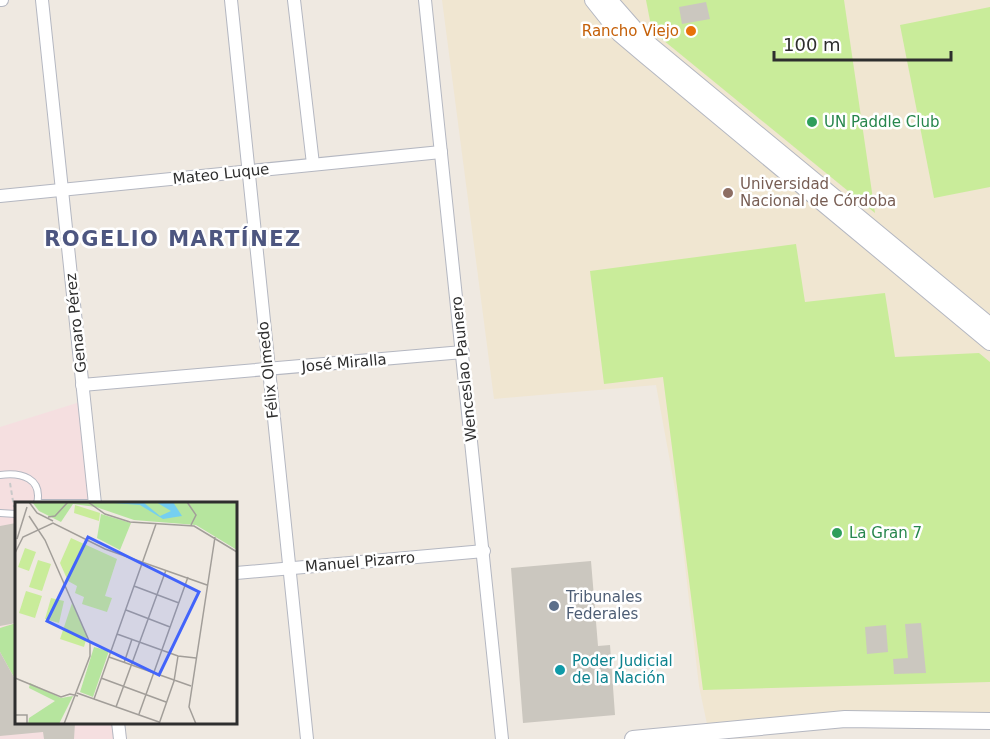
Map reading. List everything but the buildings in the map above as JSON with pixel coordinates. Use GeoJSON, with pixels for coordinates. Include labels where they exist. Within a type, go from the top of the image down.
{"type":"FeatureCollection","features":[{"type":"Feature","properties":{"kind":"main road"},"geometry":{"type":"LineString","coordinates":[[593,0],[621,34],[646,56],[990,342]]}},
{"type":"Feature","properties":{"kind":"main road"},"geometry":{"type":"LineString","coordinates":[[609,0],[645,41],[990,326]]}},
{"type":"Feature","properties":{"kind":"main road"},"geometry":{"type":"LineString","coordinates":[[633,739],[845,719],[990,721]]}},
{"type":"Feature","properties":{"kind":"main road"},"geometry":{"type":"LineString","coordinates":[[720,739],[839,727],[990,729]]}},
{"type":"Feature","properties":{"kind":"street","name":"Genaro Pérez"},"geometry":{"type":"LineString","coordinates":[[42,0],[95,502]]}},
{"type":"Feature","properties":{"kind":"street","name":"Félix Olmedo"},"geometry":{"type":"LineString","coordinates":[[231,0],[307,739]]}},
{"type":"Feature","properties":{"kind":"street"},"geometry":{"type":"LineString","coordinates":[[294,0],[313,164]]}},
{"type":"Feature","properties":{"kind":"street","name":"Wenceslao Paunero"},"geometry":{"type":"LineString","coordinates":[[425,0],[502,739]]}},
{"type":"Feature","properties":{"kind":"street","name":"Mateo Luque"},"geometry":{"type":"LineString","coordinates":[[0,196],[441,152]]}},
{"type":"Feature","properties":{"kind":"street","name":"José Miralla"},"geometry":{"type":"LineString","coordinates":[[82,385],[463,352]]}},
{"type":"Feature","properties":{"kind":"street","name":"Manuel Pizarro"},"geometry":{"type":"LineString","coordinates":[[237,573],[484,551]]}},
{"type":"Feature","properties":{"kind":"street"},"geometry":{"type":"LineString","coordinates":[[118,724],[120,739]]}},
{"type":"Feature","properties":{"kind":"lane"},"geometry":{"type":"LineString","coordinates":[[4,475],[23,475],[32,480],[39,496],[37,502]]}},
{"type":"Feature","properties":{"kind":"lane"},"geometry":{"type":"LineString","coordinates":[[0,513],[15,514]]}},
{"type":"Feature","properties":{"kind":"path"},"geometry":{"type":"LineString","coordinates":[[4,475],[15,511]]}},
{"type":"Feature","properties":{"kind":"shaded area","name":"Universidad Nacional de Córdoba"},"geometry":{"type":"Polygon","coordinates":[[[442,0],[990,0],[990,715],[708,729],[699,686],[678,505],[656,385],[494,399],[442,0]]]}},
{"type":"Feature","properties":{"kind":"shaded area"},"geometry":{"type":"Polygon","coordinates":[[[80,402],[91,502],[15,502],[15,724],[114,724],[116,739],[0,739],[0,427],[80,402]]]}},
{"type":"Feature","properties":{"kind":"green space","name":"UN Paddle Club"},"geometry":{"type":"Polygon","coordinates":[[[646,0],[844,0],[875,213],[652,31],[646,0]]]}},
{"type":"Feature","properties":{"kind":"green space"},"geometry":{"type":"Polygon","coordinates":[[[990,7],[990,187],[934,198],[900,25],[990,7]]]}},
{"type":"Feature","properties":{"kind":"green space","name":"La Gran 7"},"geometry":{"type":"Polygon","coordinates":[[[796,244],[805,302],[885,293],[895,357],[979,353],[990,362],[990,682],[703,690],[663,377],[604,384],[590,271],[796,244]]]}},
{"type":"Feature","properties":{"kind":"green space"},"geometry":{"type":"Polygon","coordinates":[[[15,623],[15,679],[0,652],[0,628],[15,623]]]}},
{"type":"Feature","properties":{"kind":"place","name":"Rancho Viejo"},"geometry":{"type":"Point","coordinates":[691,31]}},
{"type":"Feature","properties":{"kind":"place","name":"UN Paddle Club"},"geometry":{"type":"Point","coordinates":[812,122]}},
{"type":"Feature","properties":{"kind":"place","name":"Universidad Nacional de Córdoba"},"geometry":{"type":"Point","coordinates":[728,193]}},
{"type":"Feature","properties":{"kind":"place","name":"La Gran 7"},"geometry":{"type":"Point","coordinates":[837,533]}},
{"type":"Feature","properties":{"kind":"place","name":"Tribunales Federales"},"geometry":{"type":"Point","coordinates":[554,606]}},
{"type":"Feature","properties":{"kind":"place","name":"Poder Judicial de la Nación"},"geometry":{"type":"Point","coordinates":[560,670]}},
{"type":"Feature","properties":{"kind":"district","name":"ROGELIO MARTÍNEZ"},"geometry":{"type":"Point","coordinates":[173,239]}}]}
